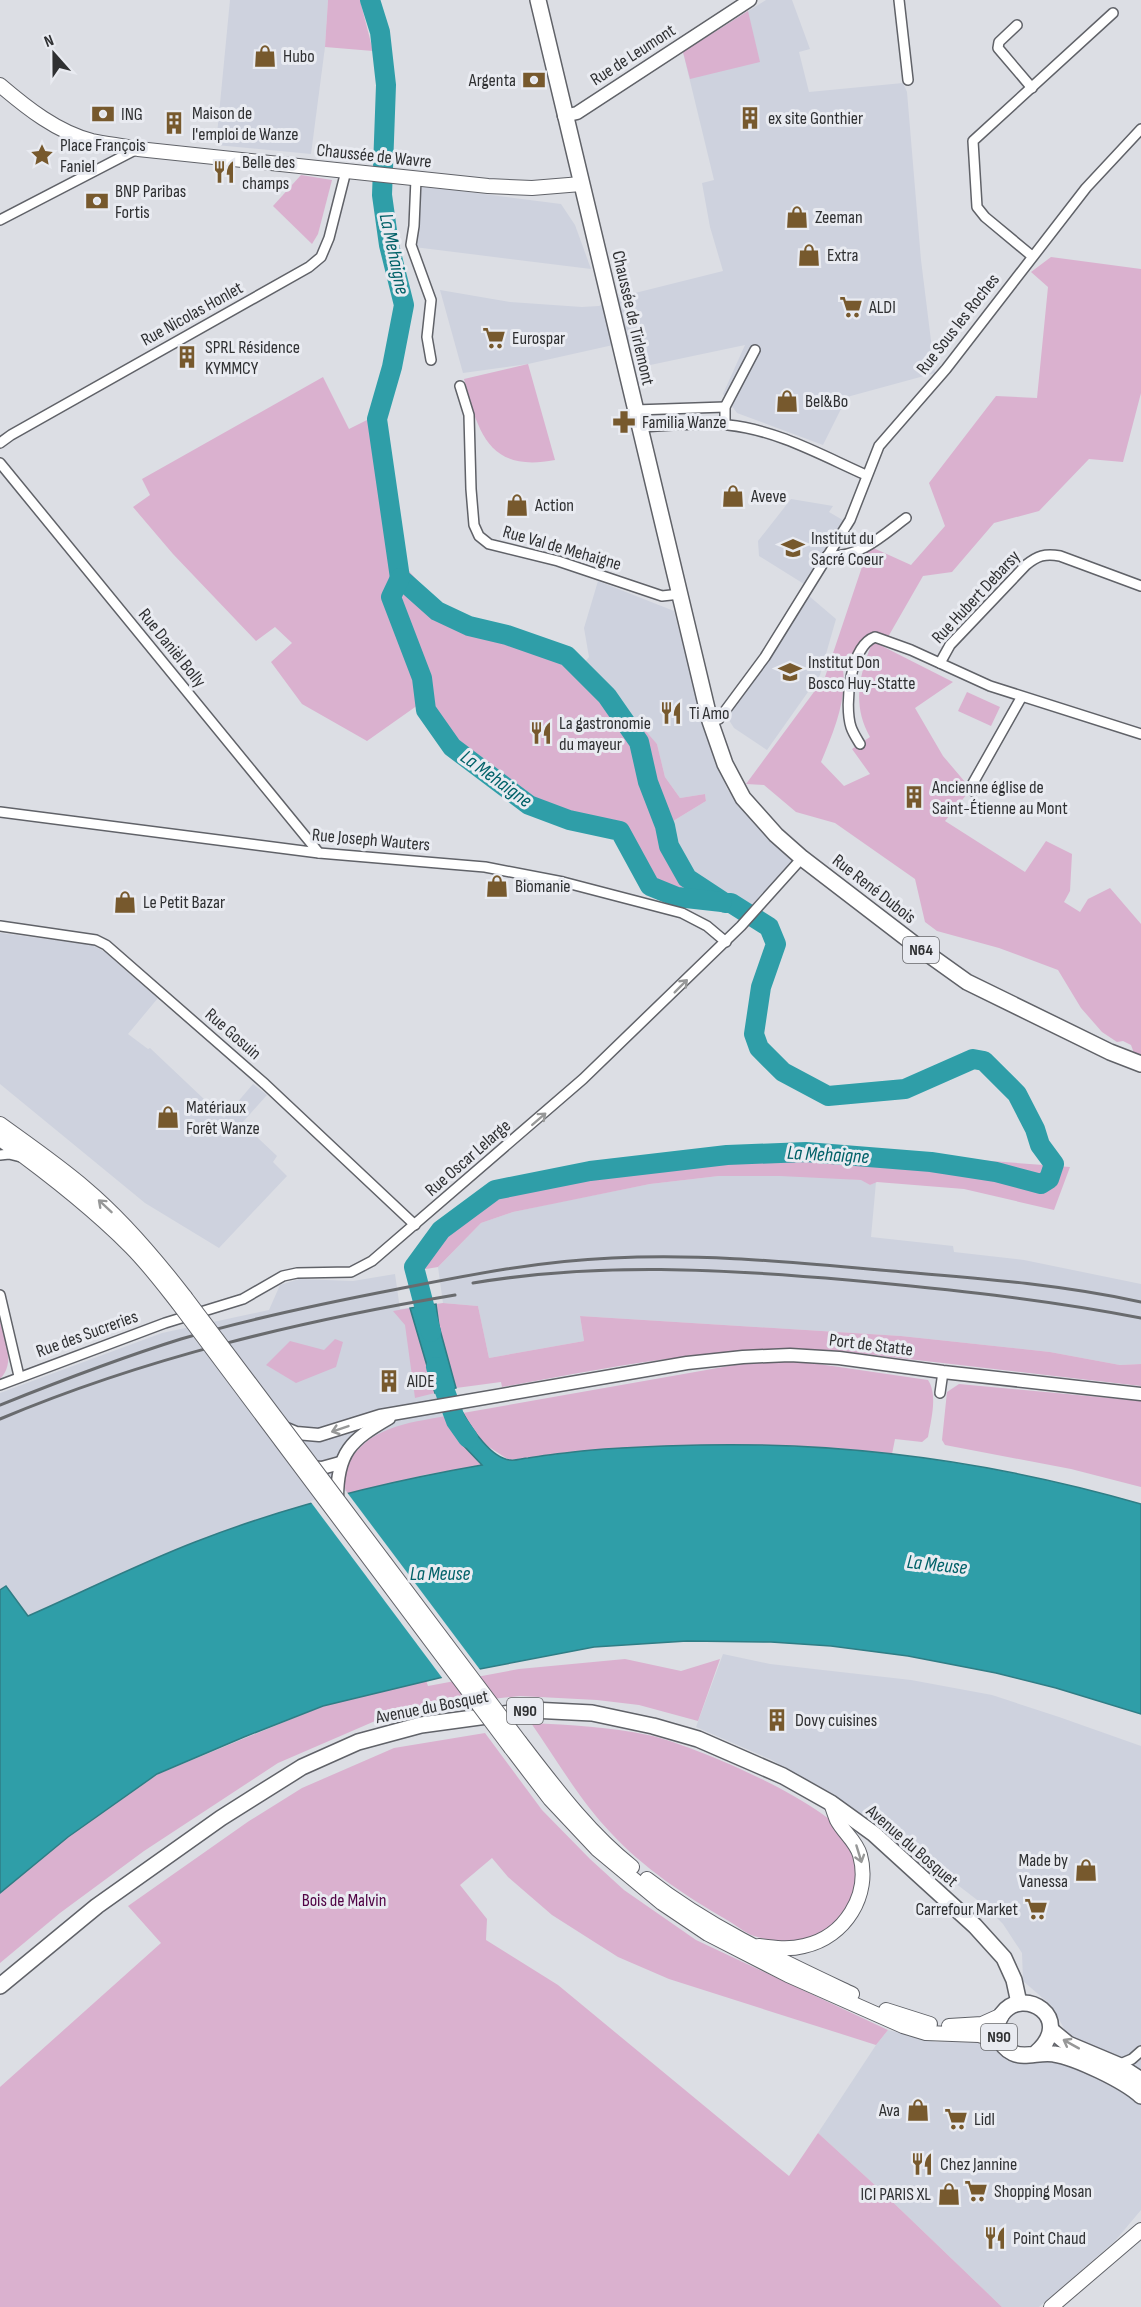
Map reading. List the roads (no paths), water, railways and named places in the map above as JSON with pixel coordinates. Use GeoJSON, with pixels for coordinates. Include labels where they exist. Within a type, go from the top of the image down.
{"type":"FeatureCollection","features":[{"type":"Feature","properties":{"kind":"main road","name":"Chaussée de Tirlemont"},"geometry":{"type":"LineString","coordinates":[[538,0],[692,645]]}},
{"type":"Feature","properties":{"kind":"main road","name":"Chaussée de Wavre"},"geometry":{"type":"LineString","coordinates":[[0,85],[28,108],[70,133],[91,141],[138,149],[416,179],[521,187],[560,187],[581,184]]}},
{"type":"Feature","properties":{"kind":"main road","name":"Rue René Dubois"},"geometry":{"type":"LineString","coordinates":[[692,645],[710,720],[724,764],[736,786],[758,816],[802,858],[967,982],[1110,1052],[1141,1064]]}},
{"type":"Feature","properties":{"kind":"main road"},"geometry":{"type":"LineString","coordinates":[[0,1124],[85,1188],[162,1266],[181,1300],[298,1465],[516,1745],[559,1793],[628,1863],[688,1908],[750,1946],[891,2012],[931,2025],[959,2026],[982,2024],[1002,2014]]}},
{"type":"Feature","properties":{"kind":"main road"},"geometry":{"type":"LineString","coordinates":[[0,1139],[77,1198],[131,1247],[181,1300],[284,1428],[337,1499],[516,1745],[550,1799],[597,1849],[662,1903],[708,1934],[789,1975],[903,2026],[926,2032],[979,2035],[1000,2041]]}},
{"type":"Feature","properties":{"kind":"main road","name":"Avenue du Bosquet"},"geometry":{"type":"LineString","coordinates":[[0,1986],[97,1906],[221,1818],[292,1774],[358,1742],[421,1725],[532,1710],[592,1713],[653,1726],[698,1739],[783,1776],[831,1803],[874,1834],[975,1926],[1004,1958],[1014,1980],[1019,2003]]}},
{"type":"Feature","properties":{"kind":"main road"},"geometry":{"type":"LineString","coordinates":[[750,1946],[788,1949],[820,1942],[844,1924],[855,1909],[862,1879],[860,1854],[838,1821],[831,1803]]}},
{"type":"Feature","properties":{"kind":"main road","name":"N90"},"geometry":{"type":"LineString","coordinates":[[1036,2054],[1047,2044],[1051,2030],[1048,2018],[1041,2009],[1031,2003],[1019,2003],[1009,2007],[1002,2014],[998,2023],[1000,2041],[1006,2049],[1015,2055],[1055,2054],[1110,2075],[1141,2096]]}},
{"type":"Feature","properties":{"kind":"main road","name":"N90"},"geometry":{"type":"LineString","coordinates":[[1051,2030],[1068,2044],[1118,2065],[1141,2080]]}},
{"type":"Feature","properties":{"kind":"main road"},"geometry":{"type":"LineString","coordinates":[[1121,2247],[1141,2219]]}},
{"type":"Feature","properties":{"kind":"main road"},"geometry":{"type":"LineString","coordinates":[[1051,2307],[1141,2230]]}},
{"type":"Feature","properties":{"kind":"street","name":"Rue de Leumont"},"geometry":{"type":"LineString","coordinates":[[564,116],[577,113],[750,0]]}},
{"type":"Feature","properties":{"kind":"street"},"geometry":{"type":"LineString","coordinates":[[899,0],[908,80]]}},
{"type":"Feature","properties":{"kind":"street"},"geometry":{"type":"LineString","coordinates":[[1032,256],[985,217],[977,207],[973,141],[1113,13]]}},
{"type":"Feature","properties":{"kind":"street"},"geometry":{"type":"LineString","coordinates":[[1017,25],[999,42],[998,48],[1032,88]]}},
{"type":"Feature","properties":{"kind":"street","name":"Rue Sous les Roches"},"geometry":{"type":"LineString","coordinates":[[710,720],[719,719],[765,657],[850,520],[879,446],[946,369],[1086,188],[1141,129]]}},
{"type":"Feature","properties":{"kind":"street"},"geometry":{"type":"LineString","coordinates":[[0,220],[138,149]]}},
{"type":"Feature","properties":{"kind":"street","name":"Rue Nicolas Honlet"},"geometry":{"type":"LineString","coordinates":[[0,443],[309,267],[321,257],[329,238],[346,171]]}},
{"type":"Feature","properties":{"kind":"street"},"geometry":{"type":"LineString","coordinates":[[416,179],[411,245],[431,300],[427,337],[431,360]]}},
{"type":"Feature","properties":{"kind":"street"},"geometry":{"type":"LineString","coordinates":[[725,424],[725,407],[755,350]]}},
{"type":"Feature","properties":{"kind":"street","name":"Rue Val de Mehaigne"},"geometry":{"type":"LineString","coordinates":[[460,386],[469,416],[474,525],[479,536],[489,544],[558,561],[662,596],[680,594]]}},
{"type":"Feature","properties":{"kind":"street"},"geometry":{"type":"LineString","coordinates":[[635,410],[725,407]]}},
{"type":"Feature","properties":{"kind":"street"},"geometry":{"type":"LineString","coordinates":[[640,427],[725,424],[758,430],[782,438],[866,475]]}},
{"type":"Feature","properties":{"kind":"street","name":"Rue Danièl Bolly"},"geometry":{"type":"LineString","coordinates":[[0,463],[319,853]]}},
{"type":"Feature","properties":{"kind":"street"},"geometry":{"type":"LineString","coordinates":[[827,556],[840,557],[855,553],[869,546],[906,518]]}},
{"type":"Feature","properties":{"kind":"street","name":"Rue Hubert Debarsy"},"geometry":{"type":"LineString","coordinates":[[940,663],[950,645],[1036,557],[1049,553],[1060,556],[1141,586]]}},
{"type":"Feature","properties":{"kind":"street"},"geometry":{"type":"LineString","coordinates":[[860,744],[851,728],[848,707],[850,682],[856,661],[865,643],[875,637],[1021,698],[1055,706],[1141,734]]}},
{"type":"Feature","properties":{"kind":"street"},"geometry":{"type":"LineString","coordinates":[[973,790],[973,783],[1021,698]]}},
{"type":"Feature","properties":{"kind":"street","name":"Rue Joseph Wauters"},"geometry":{"type":"LineString","coordinates":[[0,812],[319,853],[484,867],[563,882],[682,913],[707,926],[726,942]]}},
{"type":"Feature","properties":{"kind":"street","name":"Rue Oscar Lelarge"},"geometry":{"type":"LineString","coordinates":[[165,1323],[243,1299],[284,1276],[297,1273],[351,1272],[372,1262],[583,1080],[726,942],[802,858]]}},
{"type":"Feature","properties":{"kind":"street","name":"Rue Gosuin"},"geometry":{"type":"LineString","coordinates":[[0,926],[96,940],[106,945],[272,1091],[415,1225]]}},
{"type":"Feature","properties":{"kind":"street"},"geometry":{"type":"LineString","coordinates":[[0,1155],[9,1154],[29,1160]]}},
{"type":"Feature","properties":{"kind":"street","name":"Rue des Sucreries"},"geometry":{"type":"LineString","coordinates":[[0,1295],[19,1376]]}},
{"type":"Feature","properties":{"kind":"street","name":"Rue des Sucreries"},"geometry":{"type":"LineString","coordinates":[[0,1384],[165,1323]]}},
{"type":"Feature","properties":{"kind":"street","name":"Port de Statte"},"geometry":{"type":"LineString","coordinates":[[284,1428],[296,1433],[319,1435],[380,1416],[687,1363],[742,1356],[790,1355],[839,1358],[1141,1394]]}},
{"type":"Feature","properties":{"kind":"street"},"geometry":{"type":"LineString","coordinates":[[940,1393],[943,1372]]}},
{"type":"Feature","properties":{"kind":"street"},"geometry":{"type":"LineString","coordinates":[[337,1499],[340,1464],[345,1453],[361,1435],[396,1415]]}},
{"type":"Feature","properties":{"kind":"street"},"geometry":{"type":"LineString","coordinates":[[298,1465],[322,1468],[340,1464]]}},
{"type":"Feature","properties":{"kind":"street"},"geometry":{"type":"LineString","coordinates":[[1118,2065],[1132,2059],[1141,2051]]}},
{"type":"Feature","properties":{"kind":"water"},"geometry":{"type":"Polygon","coordinates":[[[436,1304],[439,1326],[456,1388],[435,1393],[410,1308],[436,1304]]]}},
{"type":"Feature","properties":{"kind":"water","name":"La Meuse"},"geometry":{"type":"Polygon","coordinates":[[[463,1413],[489,1448],[510,1460],[582,1451],[642,1447],[757,1445],[812,1447],[923,1458],[978,1467],[1033,1477],[1141,1504],[1141,1714],[1056,1688],[996,1673],[908,1656],[831,1646],[771,1642],[687,1641],[594,1647],[464,1672],[323,1706],[244,1737],[157,1774],[68,1837],[0,1893],[0,1590],[6,1586],[28,1616],[174,1551],[265,1517],[372,1487],[482,1465],[462,1444],[446,1416],[463,1413]]]}},
{"type":"Feature","properties":{"kind":"waterway","name":"La Mehaigne"},"geometry":{"type":"LineString","coordinates":[[370,0],[380,32],[386,85],[382,195],[389,245],[404,305],[392,367],[377,419],[400,578],[437,611],[469,626],[507,635],[567,656],[607,696],[639,742],[648,782],[665,826],[669,846],[687,878],[725,903],[731,903],[769,927],[776,944],[761,987],[754,1034],[759,1048],[783,1072],[828,1096],[905,1089],[973,1059],[984,1061],[1017,1094],[1035,1129],[1040,1145],[1054,1164],[1049,1179],[1041,1184],[996,1172],[931,1162],[806,1152],[727,1155],[590,1171],[495,1190],[441,1230],[414,1267],[431,1332]]}},
{"type":"Feature","properties":{"kind":"waterway","name":"La Mehaigne"},"geometry":{"type":"LineString","coordinates":[[400,578],[391,597],[422,678],[426,710],[452,747],[529,805],[569,820],[620,831],[650,886],[677,897],[722,902]]}},
{"type":"Feature","properties":{"kind":"waterway","name":"La Mehaigne"},"geometry":{"type":"LineString","coordinates":[[436,1367],[456,1421],[468,1438]]}},
{"type":"Feature","properties":{"kind":"railway"},"geometry":{"type":"LineString","coordinates":[[0,1405],[135,1354],[235,1324],[316,1305],[504,1269],[585,1260],[682,1257],[787,1262],[1017,1282],[1141,1302]]}},
{"type":"Feature","properties":{"kind":"railway"},"geometry":{"type":"LineString","coordinates":[[473,1283],[520,1276],[614,1270],[754,1273],[958,1291],[1068,1305],[1141,1318]]}},
{"type":"Feature","properties":{"kind":"railway"},"geometry":{"type":"LineString","coordinates":[[0,1419],[110,1378],[224,1344],[339,1317],[455,1295]]}},
{"type":"Feature","properties":{"kind":"place","name":"Hubo"},"geometry":{"type":"Point","coordinates":[265,56]}},
{"type":"Feature","properties":{"kind":"place","name":"Argenta"},"geometry":{"type":"Point","coordinates":[534,80]}},
{"type":"Feature","properties":{"kind":"place","name":"ING"},"geometry":{"type":"Point","coordinates":[103,114]}},
{"type":"Feature","properties":{"kind":"place","name":"ex site Gonthier"},"geometry":{"type":"Point","coordinates":[750,118]}},
{"type":"Feature","properties":{"kind":"place","name":"Maison de l'emploi de Wanze"},"geometry":{"type":"Point","coordinates":[174,123]}},
{"type":"Feature","properties":{"kind":"place","name":"Place François Faniel"},"geometry":{"type":"Point","coordinates":[42,155]}},
{"type":"Feature","properties":{"kind":"place","name":"Belle des champs"},"geometry":{"type":"Point","coordinates":[224,172]}},
{"type":"Feature","properties":{"kind":"place","name":"BNP Paribas Fortis"},"geometry":{"type":"Point","coordinates":[97,201]}},
{"type":"Feature","properties":{"kind":"place","name":"Zeeman"},"geometry":{"type":"Point","coordinates":[797,217]}},
{"type":"Feature","properties":{"kind":"place","name":"Extra"},"geometry":{"type":"Point","coordinates":[809,255]}},
{"type":"Feature","properties":{"kind":"place","name":"ALDI"},"geometry":{"type":"Point","coordinates":[851,307]}},
{"type":"Feature","properties":{"kind":"place","name":"Eurospar"},"geometry":{"type":"Point","coordinates":[494,338]}},
{"type":"Feature","properties":{"kind":"place","name":"SPRL Résidence KYMMCY"},"geometry":{"type":"Point","coordinates":[187,357]}},
{"type":"Feature","properties":{"kind":"place","name":"Bel&Bo"},"geometry":{"type":"Point","coordinates":[787,401]}},
{"type":"Feature","properties":{"kind":"place","name":"Familia Wanze"},"geometry":{"type":"Point","coordinates":[624,422]}},
{"type":"Feature","properties":{"kind":"place","name":"Aveve"},"geometry":{"type":"Point","coordinates":[733,496]}},
{"type":"Feature","properties":{"kind":"place","name":"Action"},"geometry":{"type":"Point","coordinates":[517,505]}},
{"type":"Feature","properties":{"kind":"place","name":"Institut du Sacré Coeur"},"geometry":{"type":"Point","coordinates":[793,548]}},
{"type":"Feature","properties":{"kind":"place","name":"Institut Don Bosco Huy-Statte"},"geometry":{"type":"Point","coordinates":[790,672]}},
{"type":"Feature","properties":{"kind":"place","name":"Ti Amo"},"geometry":{"type":"Point","coordinates":[671,713]}},
{"type":"Feature","properties":{"kind":"place","name":"La gastronomie du mayeur"},"geometry":{"type":"Point","coordinates":[541,733]}},
{"type":"Feature","properties":{"kind":"place","name":"Ancienne église de Saint-Étienne au Mont"},"geometry":{"type":"Point","coordinates":[914,797]}},
{"type":"Feature","properties":{"kind":"place","name":"Biomanie"},"geometry":{"type":"Point","coordinates":[497,886]}},
{"type":"Feature","properties":{"kind":"place","name":"Le Petit Bazar"},"geometry":{"type":"Point","coordinates":[125,902]}},
{"type":"Feature","properties":{"kind":"place","name":"Matériaux Forêt Wanze"},"geometry":{"type":"Point","coordinates":[168,1117]}},
{"type":"Feature","properties":{"kind":"place","name":"AIDE"},"geometry":{"type":"Point","coordinates":[389,1381]}},
{"type":"Feature","properties":{"kind":"place","name":"Dovy cuisines"},"geometry":{"type":"Point","coordinates":[777,1720]}},
{"type":"Feature","properties":{"kind":"place","name":"Made by Vanessa"},"geometry":{"type":"Point","coordinates":[1086,1870]}},
{"type":"Feature","properties":{"kind":"place","name":"Carrefour Market"},"geometry":{"type":"Point","coordinates":[1036,1909]}},
{"type":"Feature","properties":{"kind":"place","name":"Ava"},"geometry":{"type":"Point","coordinates":[918,2110]}},
{"type":"Feature","properties":{"kind":"place","name":"Lidl"},"geometry":{"type":"Point","coordinates":[956,2119]}},
{"type":"Feature","properties":{"kind":"place","name":"Chez Jannine"},"geometry":{"type":"Point","coordinates":[922,2164]}},
{"type":"Feature","properties":{"kind":"place","name":"Shopping Mosan"},"geometry":{"type":"Point","coordinates":[976,2191]}},
{"type":"Feature","properties":{"kind":"place","name":"ICI PARIS XL"},"geometry":{"type":"Point","coordinates":[949,2194]}},
{"type":"Feature","properties":{"kind":"place","name":"Point Chaud"},"geometry":{"type":"Point","coordinates":[995,2238]}},
{"type":"Feature","properties":{"kind":"park label","name":"Bois de Malvin"},"geometry":{"type":"Point","coordinates":[344,1900]}}]}
